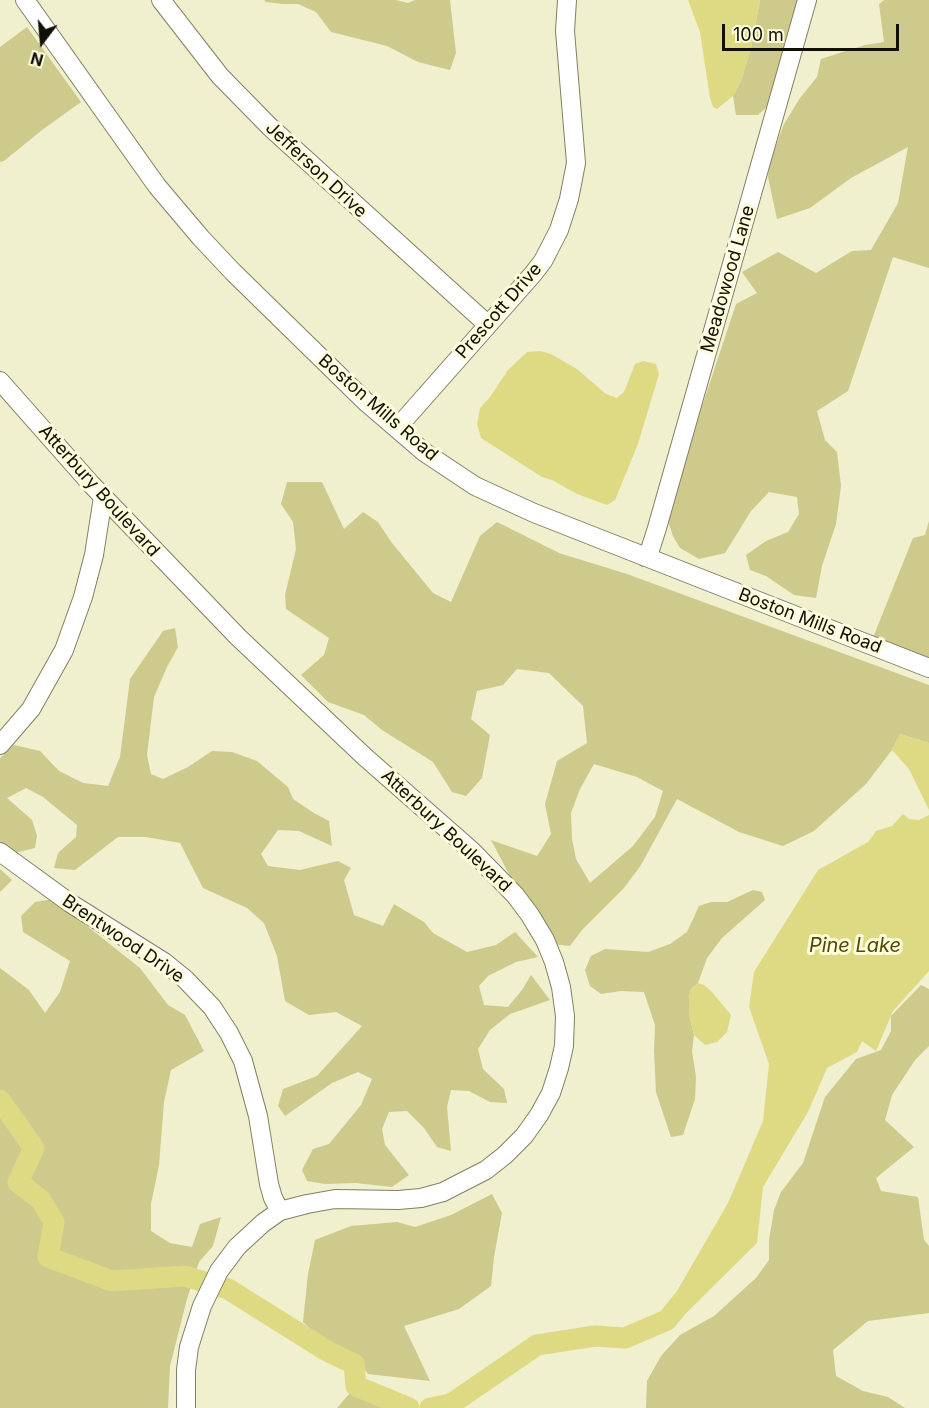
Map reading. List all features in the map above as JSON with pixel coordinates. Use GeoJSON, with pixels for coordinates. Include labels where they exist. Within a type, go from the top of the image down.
{"type":"FeatureCollection","features":[{"type":"Feature","properties":{"kind":"street","name":"Boston Mills Road"},"geometry":{"type":"LineString","coordinates":[[25,0],[145,170],[193,229],[324,362],[424,452],[488,493],[534,513],[929,668]]}},
{"type":"Feature","properties":{"kind":"street","name":"Jefferson Drive"},"geometry":{"type":"LineString","coordinates":[[161,0],[220,76],[270,128],[487,324]]}},
{"type":"Feature","properties":{"kind":"street","name":"Prescott Drive"},"geometry":{"type":"LineString","coordinates":[[397,428],[487,324],[508,304],[543,261],[559,230],[569,199],[576,151],[565,31],[567,0]]}},
{"type":"Feature","properties":{"kind":"street","name":"Meadowood Lane"},"geometry":{"type":"LineString","coordinates":[[645,557],[650,550],[657,528],[807,0]]}},
{"type":"Feature","properties":{"kind":"street","name":"Atterbury Boulevard"},"geometry":{"type":"LineString","coordinates":[[0,381],[103,497],[256,654],[365,757],[472,851],[515,895],[545,940],[561,987],[565,1016],[564,1046],[551,1093],[534,1122],[505,1155],[486,1170],[443,1192],[421,1198],[335,1199],[294,1206],[280,1212],[250,1234],[237,1247],[206,1297],[189,1347],[186,1370],[186,1408]]}},
{"type":"Feature","properties":{"kind":"street"},"geometry":{"type":"LineString","coordinates":[[0,745],[31,709],[64,650],[83,597],[94,555],[103,497]]}},
{"type":"Feature","properties":{"kind":"street","name":"Brentwood Drive"},"geometry":{"type":"LineString","coordinates":[[0,852],[70,903],[164,962],[185,979],[212,1007],[243,1061],[258,1116],[269,1184],[280,1212]]}},
{"type":"Feature","properties":{"kind":"shaded area"},"geometry":{"type":"Polygon","coordinates":[[[264,0],[396,0],[408,3],[415,0],[450,0],[456,53],[450,70],[418,62],[387,46],[331,32],[316,12],[298,4],[282,4],[264,0]]]}},
{"type":"Feature","properties":{"kind":"shaded area"},"geometry":{"type":"Polygon","coordinates":[[[760,0],[798,0],[771,103],[758,115],[736,115],[733,96],[741,81],[751,48],[760,0]]]}},
{"type":"Feature","properties":{"kind":"shaded area"},"geometry":{"type":"Polygon","coordinates":[[[884,0],[929,0],[929,268],[893,257],[848,391],[817,411],[825,440],[837,452],[841,486],[836,524],[822,566],[816,598],[794,595],[766,576],[750,570],[746,555],[766,541],[788,532],[799,514],[797,497],[769,492],[751,511],[725,553],[699,559],[680,548],[666,515],[736,304],[757,293],[742,272],[778,252],[816,273],[852,251],[871,250],[898,203],[908,147],[851,178],[810,208],[777,219],[768,177],[769,164],[784,124],[800,98],[817,77],[821,59],[865,45],[884,42],[879,4],[884,0]]]}},
{"type":"Feature","properties":{"kind":"shaded area"},"geometry":{"type":"Polygon","coordinates":[[[27,27],[81,102],[0,162],[0,47],[27,27]]]}},
{"type":"Feature","properties":{"kind":"shaded area"},"geometry":{"type":"Polygon","coordinates":[[[287,482],[322,482],[344,529],[363,512],[378,522],[433,593],[451,602],[480,536],[497,522],[559,553],[627,574],[929,685],[929,743],[900,734],[892,750],[866,784],[814,831],[783,846],[739,832],[677,799],[641,865],[624,888],[582,930],[570,946],[553,944],[519,893],[491,840],[537,856],[551,834],[545,804],[557,761],[587,743],[583,706],[549,673],[517,669],[503,685],[477,691],[471,719],[490,735],[482,778],[466,796],[452,792],[433,762],[382,730],[364,715],[328,702],[301,675],[324,655],[329,638],[286,609],[285,595],[296,549],[293,522],[281,504],[287,482]],[[594,764],[580,789],[571,813],[572,839],[576,859],[590,883],[633,846],[655,817],[663,791],[637,777],[594,764]]]}},
{"type":"Feature","properties":{"kind":"shaded area"},"geometry":{"type":"Polygon","coordinates":[[[929,521],[929,662],[872,640],[913,538],[925,535],[929,521]]]}},
{"type":"Feature","properties":{"kind":"shaded area"},"geometry":{"type":"Polygon","coordinates":[[[175,628],[178,647],[154,697],[147,755],[151,774],[163,779],[188,767],[212,751],[232,752],[257,761],[288,787],[293,799],[329,821],[332,846],[299,831],[278,830],[261,854],[268,866],[300,870],[338,861],[351,868],[344,880],[354,915],[383,926],[394,904],[424,922],[433,933],[467,952],[496,945],[515,932],[538,957],[516,962],[488,976],[479,986],[484,1005],[508,1007],[531,975],[550,1000],[510,1014],[490,1030],[478,1049],[483,1069],[504,1089],[507,1103],[490,1102],[469,1091],[451,1090],[447,1107],[451,1151],[437,1147],[424,1128],[407,1111],[389,1112],[382,1129],[385,1145],[409,1175],[392,1187],[307,1181],[302,1170],[313,1149],[329,1144],[361,1105],[372,1079],[358,1072],[332,1083],[285,1116],[278,1106],[283,1089],[317,1076],[362,1026],[336,1012],[309,1015],[285,1001],[277,956],[264,923],[247,908],[203,888],[180,843],[146,837],[118,837],[75,870],[54,868],[58,853],[76,837],[77,825],[43,797],[26,788],[7,798],[32,820],[37,836],[35,848],[11,854],[0,844],[0,758],[14,745],[40,751],[59,771],[83,783],[108,786],[120,757],[130,679],[163,631],[175,628]]]}},
{"type":"Feature","properties":{"kind":"shaded area"},"geometry":{"type":"Polygon","coordinates":[[[0,869],[12,880],[0,892],[0,869]]]}},
{"type":"Feature","properties":{"kind":"shaded area"},"geometry":{"type":"Polygon","coordinates":[[[753,890],[762,892],[765,900],[722,938],[707,958],[698,983],[691,989],[689,1014],[694,1035],[692,1051],[696,1077],[695,1099],[683,1135],[671,1137],[656,1092],[655,1025],[644,992],[621,991],[601,994],[590,986],[585,970],[591,956],[605,949],[648,952],[670,944],[687,932],[699,906],[711,902],[727,902],[753,890]]]}},
{"type":"Feature","properties":{"kind":"shaded area"},"geometry":{"type":"Polygon","coordinates":[[[53,899],[140,968],[168,1005],[185,1015],[204,1051],[171,1070],[164,1102],[159,1165],[151,1204],[151,1231],[170,1243],[192,1247],[200,1224],[221,1217],[213,1246],[199,1262],[187,1299],[170,1366],[168,1408],[0,1408],[0,968],[29,990],[45,1013],[60,992],[70,961],[23,932],[21,916],[35,902],[53,899]]]}},
{"type":"Feature","properties":{"kind":"shaded area"},"geometry":{"type":"Polygon","coordinates":[[[921,985],[929,989],[929,1046],[915,1060],[892,1095],[885,1120],[914,1147],[876,1178],[881,1191],[918,1197],[924,1240],[929,1246],[929,1313],[868,1321],[833,1350],[836,1376],[863,1391],[888,1397],[905,1408],[646,1408],[647,1381],[661,1356],[680,1335],[714,1316],[756,1278],[769,1260],[769,1240],[774,1210],[781,1192],[803,1163],[825,1097],[856,1059],[881,1050],[891,1031],[891,1016],[921,985]]]}},
{"type":"Feature","properties":{"kind":"shaded area"},"geometry":{"type":"Polygon","coordinates":[[[492,1194],[502,1213],[491,1286],[459,1309],[404,1326],[430,1381],[368,1374],[355,1356],[327,1345],[303,1322],[308,1274],[315,1240],[351,1226],[397,1222],[415,1227],[451,1215],[492,1194]]]}},
{"type":"Feature","properties":{"kind":"shaded area"},"geometry":{"type":"Polygon","coordinates":[[[356,1386],[409,1408],[337,1408],[356,1386]]]}},
{"type":"Feature","properties":{"kind":"water"},"geometry":{"type":"Polygon","coordinates":[[[688,0],[760,0],[751,48],[741,81],[733,96],[717,109],[713,107],[710,98],[700,32],[688,0]]]}},
{"type":"Feature","properties":{"kind":"water"},"geometry":{"type":"Polygon","coordinates":[[[540,351],[551,354],[577,369],[606,394],[617,398],[624,392],[635,364],[643,361],[656,364],[659,374],[638,444],[615,500],[607,505],[542,477],[481,438],[477,424],[480,408],[508,370],[527,352],[540,351]]]}},
{"type":"Feature","properties":{"kind":"water"},"geometry":{"type":"Polygon","coordinates":[[[900,734],[929,743],[929,810],[909,769],[892,750],[900,734]]]}},
{"type":"Feature","properties":{"kind":"water","name":"Pine Lake"},"geometry":{"type":"Polygon","coordinates":[[[903,814],[909,819],[919,820],[929,815],[929,971],[893,1011],[876,1051],[862,1041],[857,1052],[827,1068],[808,1112],[763,1187],[757,1243],[672,1327],[661,1314],[677,1291],[728,1203],[763,1121],[769,1064],[749,1007],[754,972],[818,870],[868,842],[876,831],[892,826],[903,814]]]}},
{"type":"Feature","properties":{"kind":"water"},"geometry":{"type":"Polygon","coordinates":[[[698,983],[712,992],[731,1015],[727,1032],[717,1042],[705,1045],[694,1035],[689,1014],[691,989],[698,983]]]}},
{"type":"Feature","properties":{"kind":"waterway"},"geometry":{"type":"LineString","coordinates":[[0,1100],[34,1148],[18,1182],[41,1200],[54,1222],[48,1257],[112,1281],[185,1276],[228,1289],[327,1351],[354,1364],[356,1386],[409,1408]]}},
{"type":"Feature","properties":{"kind":"waterway"},"geometry":{"type":"LineString","coordinates":[[430,1408],[451,1404],[537,1345],[595,1336],[625,1338],[667,1320],[684,1299]]}}]}
